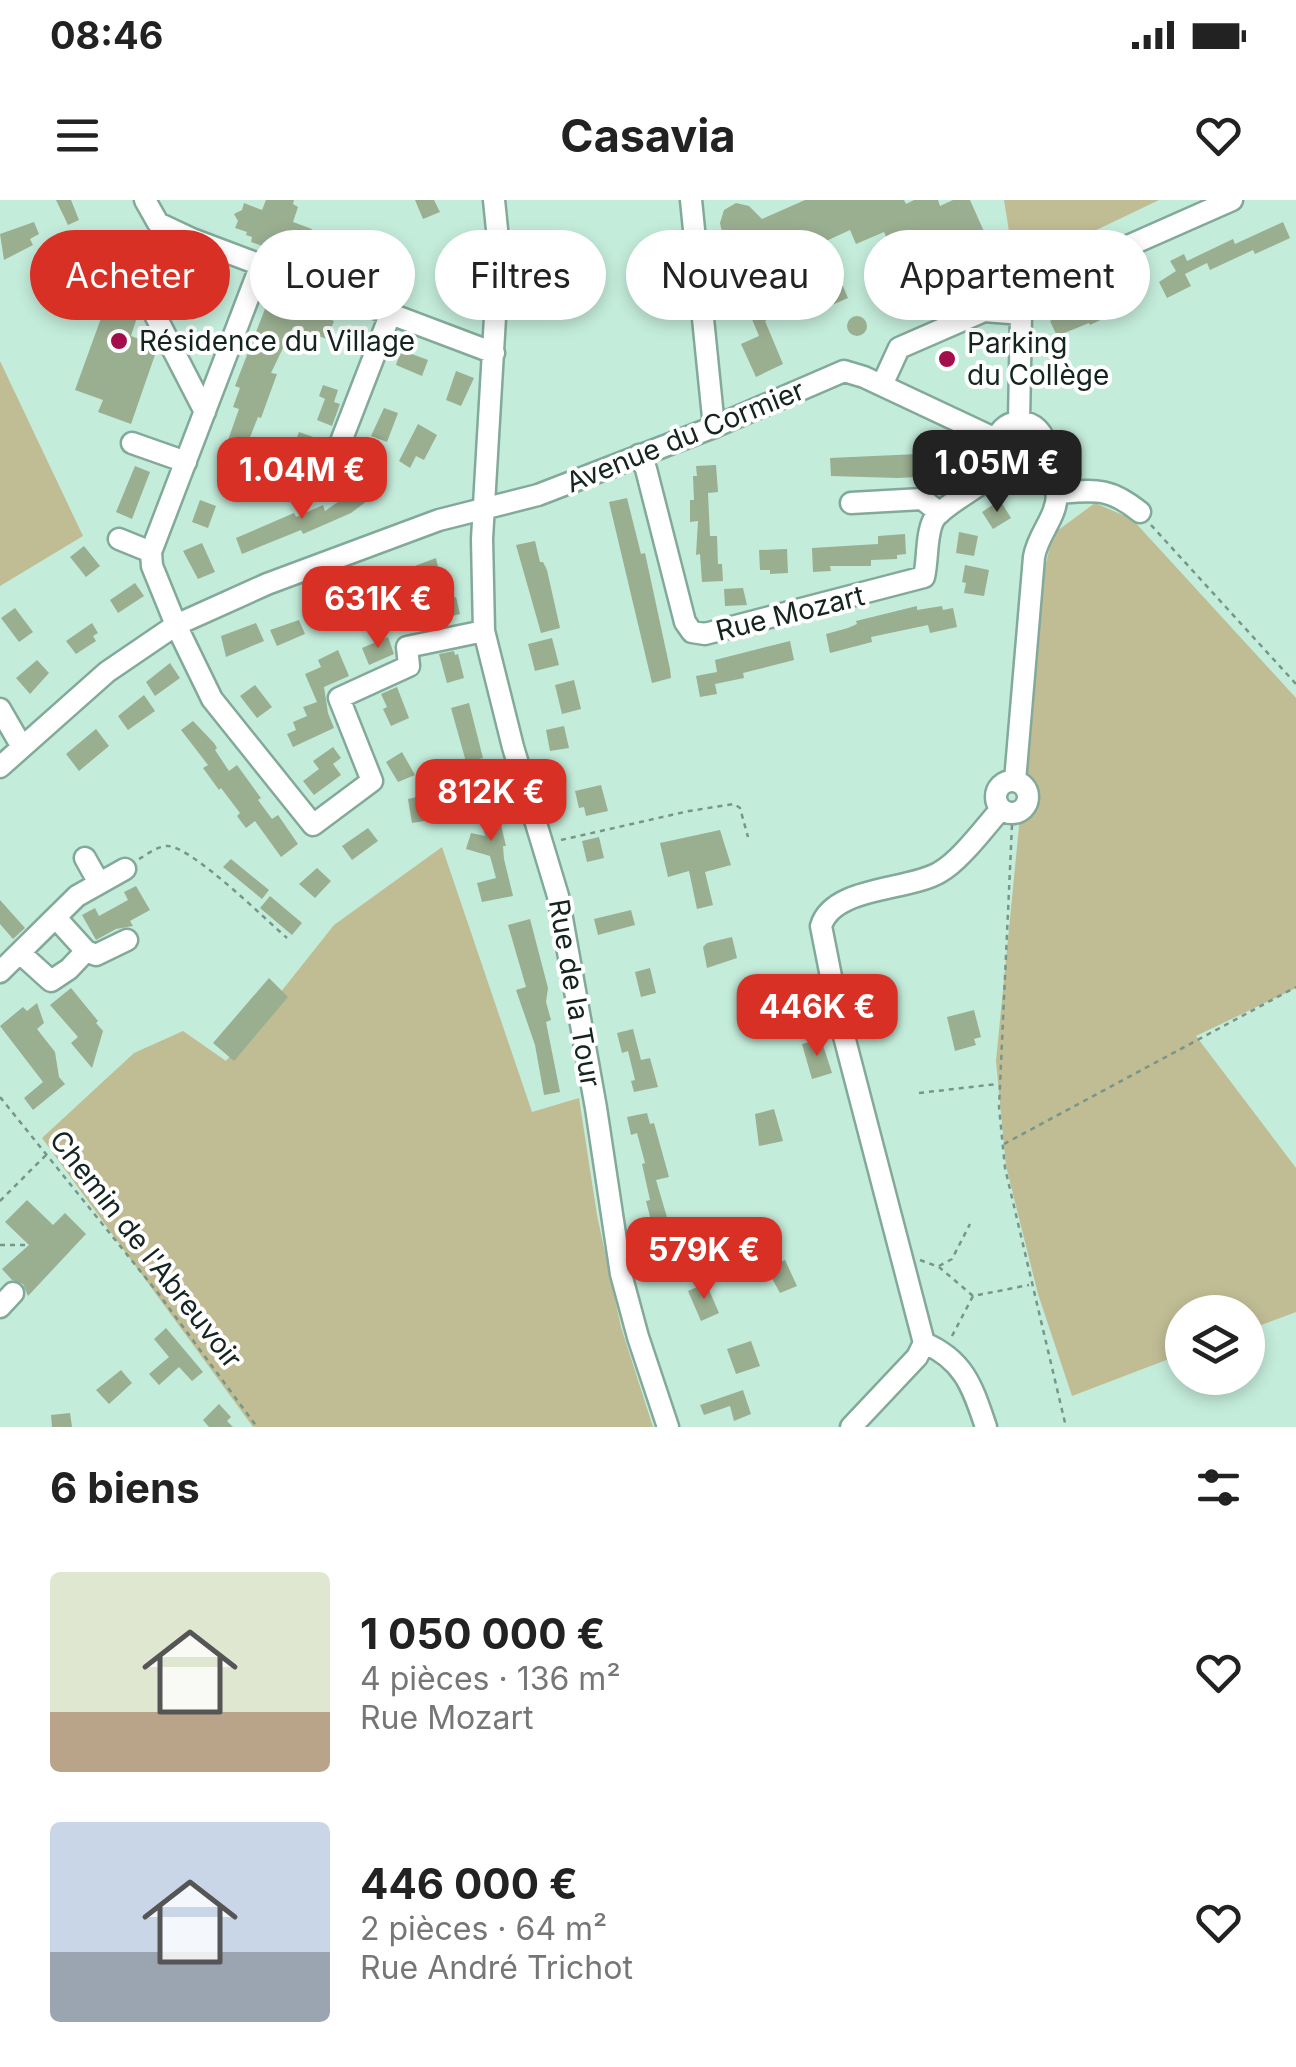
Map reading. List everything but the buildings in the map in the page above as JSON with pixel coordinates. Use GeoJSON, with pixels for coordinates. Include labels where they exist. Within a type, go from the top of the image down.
{"type":"FeatureCollection","features":[{"type":"Feature","properties":{"kind":"street"},"geometry":{"type":"LineString","coordinates":[[145,200],[158,224],[171,230]]}},
{"type":"Feature","properties":{"kind":"street","name":"Rue de la Tour"},"geometry":{"type":"LineString","coordinates":[[494,200],[499,249],[482,539],[484,630],[513,747],[558,896],[621,1274],[668,1427]]}},
{"type":"Feature","properties":{"kind":"street"},"geometry":{"type":"LineString","coordinates":[[690,200],[714,428]]}},
{"type":"Feature","properties":{"kind":"street"},"geometry":{"type":"LineString","coordinates":[[1150,236],[1232,200]]}},
{"type":"Feature","properties":{"kind":"street"},"geometry":{"type":"LineString","coordinates":[[250,293],[151,552],[152,566],[176,626],[212,699],[313,826],[372,781],[339,698],[409,666],[407,647],[484,630]]}},
{"type":"Feature","properties":{"kind":"street"},"geometry":{"type":"LineString","coordinates":[[158,320],[205,412]]}},
{"type":"Feature","properties":{"kind":"street"},"geometry":{"type":"LineString","coordinates":[[340,444],[388,320]]}},
{"type":"Feature","properties":{"kind":"street"},"geometry":{"type":"LineString","coordinates":[[404,320],[494,352]]}},
{"type":"Feature","properties":{"kind":"street"},"geometry":{"type":"LineString","coordinates":[[882,385],[899,348],[963,320]]}},
{"type":"Feature","properties":{"kind":"street"},"geometry":{"type":"LineString","coordinates":[[1020,320],[1020,422]]}},
{"type":"Feature","properties":{"kind":"street","name":"Avenue du Cormier"},"geometry":{"type":"LineString","coordinates":[[0,767],[107,672],[176,626],[267,584],[440,520],[533,496],[714,428],[844,372],[882,385],[996,439]]}},
{"type":"Feature","properties":{"kind":"street"},"geometry":{"type":"LineString","coordinates":[[1020,422],[1035,427],[1044,441],[1038,464],[1024,471],[1003,466],[996,453],[996,439],[1005,427],[1020,422]]}},
{"type":"Feature","properties":{"kind":"street"},"geometry":{"type":"LineString","coordinates":[[132,443],[186,462]]}},
{"type":"Feature","properties":{"kind":"street","name":"Rue Mozart"},"geometry":{"type":"LineString","coordinates":[[639,455],[646,468],[685,622],[692,632],[704,634],[924,577],[932,523],[940,513]]}},
{"type":"Feature","properties":{"kind":"street"},"geometry":{"type":"LineString","coordinates":[[851,1427],[917,1357],[924,1344],[839,1017],[821,926],[823,918],[848,898],[942,872],[1007,812],[1022,810],[1028,801],[1024,786],[1015,781],[1034,557],[1040,536],[1057,508],[1057,493],[1038,464]]}},
{"type":"Feature","properties":{"kind":"street"},"geometry":{"type":"LineString","coordinates":[[851,503],[922,498],[940,513],[992,479],[1003,466]]}},
{"type":"Feature","properties":{"kind":"street"},"geometry":{"type":"LineString","coordinates":[[1057,493],[1091,490],[1118,495],[1140,512]]}},
{"type":"Feature","properties":{"kind":"street"},"geometry":{"type":"LineString","coordinates":[[119,539],[151,552]]}},
{"type":"Feature","properties":{"kind":"street"},"geometry":{"type":"LineString","coordinates":[[0,709],[22,747]]}},
{"type":"Feature","properties":{"kind":"street"},"geometry":{"type":"LineString","coordinates":[[85,858],[99,883]]}},
{"type":"Feature","properties":{"kind":"street"},"geometry":{"type":"LineString","coordinates":[[0,972],[78,896],[125,868]]}},
{"type":"Feature","properties":{"kind":"street"},"geometry":{"type":"LineString","coordinates":[[56,918],[86,951],[96,955],[126,940]]}},
{"type":"Feature","properties":{"kind":"street"},"geometry":{"type":"LineString","coordinates":[[20,953],[51,981],[70,969],[86,951]]}},
{"type":"Feature","properties":{"kind":"street"},"geometry":{"type":"LineString","coordinates":[[924,1344],[946,1356],[968,1377],[986,1427]]}},
{"type":"Feature","properties":{"kind":"path"},"geometry":{"type":"LineString","coordinates":[[1140,512],[1296,684]]}},
{"type":"Feature","properties":{"kind":"path"},"geometry":{"type":"LineString","coordinates":[[542,844],[734,804],[740,808],[748,837]]}},
{"type":"Feature","properties":{"kind":"path"},"geometry":{"type":"LineString","coordinates":[[1007,812],[999,1084],[1002,1144],[1066,1427]]}},
{"type":"Feature","properties":{"kind":"path"},"geometry":{"type":"LineString","coordinates":[[125,868],[158,848],[172,846],[197,860],[287,938]]}},
{"type":"Feature","properties":{"kind":"path"},"geometry":{"type":"LineString","coordinates":[[1002,1144],[1296,988]]}},
{"type":"Feature","properties":{"kind":"path"},"geometry":{"type":"LineString","coordinates":[[920,1093],[999,1084]]}},
{"type":"Feature","properties":{"kind":"path","name":"Chemin de l'Abreuvoir"},"geometry":{"type":"LineString","coordinates":[[0,1098],[158,1293],[257,1427]]}},
{"type":"Feature","properties":{"kind":"path"},"geometry":{"type":"LineString","coordinates":[[0,1201],[47,1154]]}},
{"type":"Feature","properties":{"kind":"path"},"geometry":{"type":"LineString","coordinates":[[939,1266],[952,1259],[970,1224]]}},
{"type":"Feature","properties":{"kind":"path"},"geometry":{"type":"LineString","coordinates":[[0,1245],[26,1244]]}},
{"type":"Feature","properties":{"kind":"path"},"geometry":{"type":"LineString","coordinates":[[903,1261],[922,1260],[939,1266],[973,1296]]}},
{"type":"Feature","properties":{"kind":"path"},"geometry":{"type":"LineString","coordinates":[[946,1356],[953,1330],[973,1296],[1031,1285]]}},
{"type":"Feature","properties":{"kind":"shaded area"},"geometry":{"type":"Polygon","coordinates":[[[1004,200],[1159,200],[1096,230],[1009,230],[1004,200]]]}},
{"type":"Feature","properties":{"kind":"shaded area"},"geometry":{"type":"Polygon","coordinates":[[[0,361],[83,536],[0,586],[0,361]]]}},
{"type":"Feature","properties":{"kind":"shaded area"},"geometry":{"type":"Polygon","coordinates":[[[1095,503],[1132,519],[1296,698],[1296,988],[1196,1036],[1296,1168],[1296,1312],[1265,1324],[1265,1295],[1165,1295],[1165,1360],[1072,1396],[1038,1294],[1006,1166],[996,1061],[1044,572],[1053,534],[1095,503]]]}},
{"type":"Feature","properties":{"kind":"shaded area"},"geometry":{"type":"Polygon","coordinates":[[[442,847],[532,1112],[579,1098],[597,1215],[621,1327],[653,1427],[253,1427],[42,1138],[134,1053],[183,1031],[226,1061],[334,925],[442,847]]]}},
{"type":"Feature","properties":{"kind":"place","name":"Résidence du Village"},"geometry":{"type":"Point","coordinates":[119,341]}},
{"type":"Feature","properties":{"kind":"place","name":"Parking du Collège"},"geometry":{"type":"Point","coordinates":[947,359]}}]}
